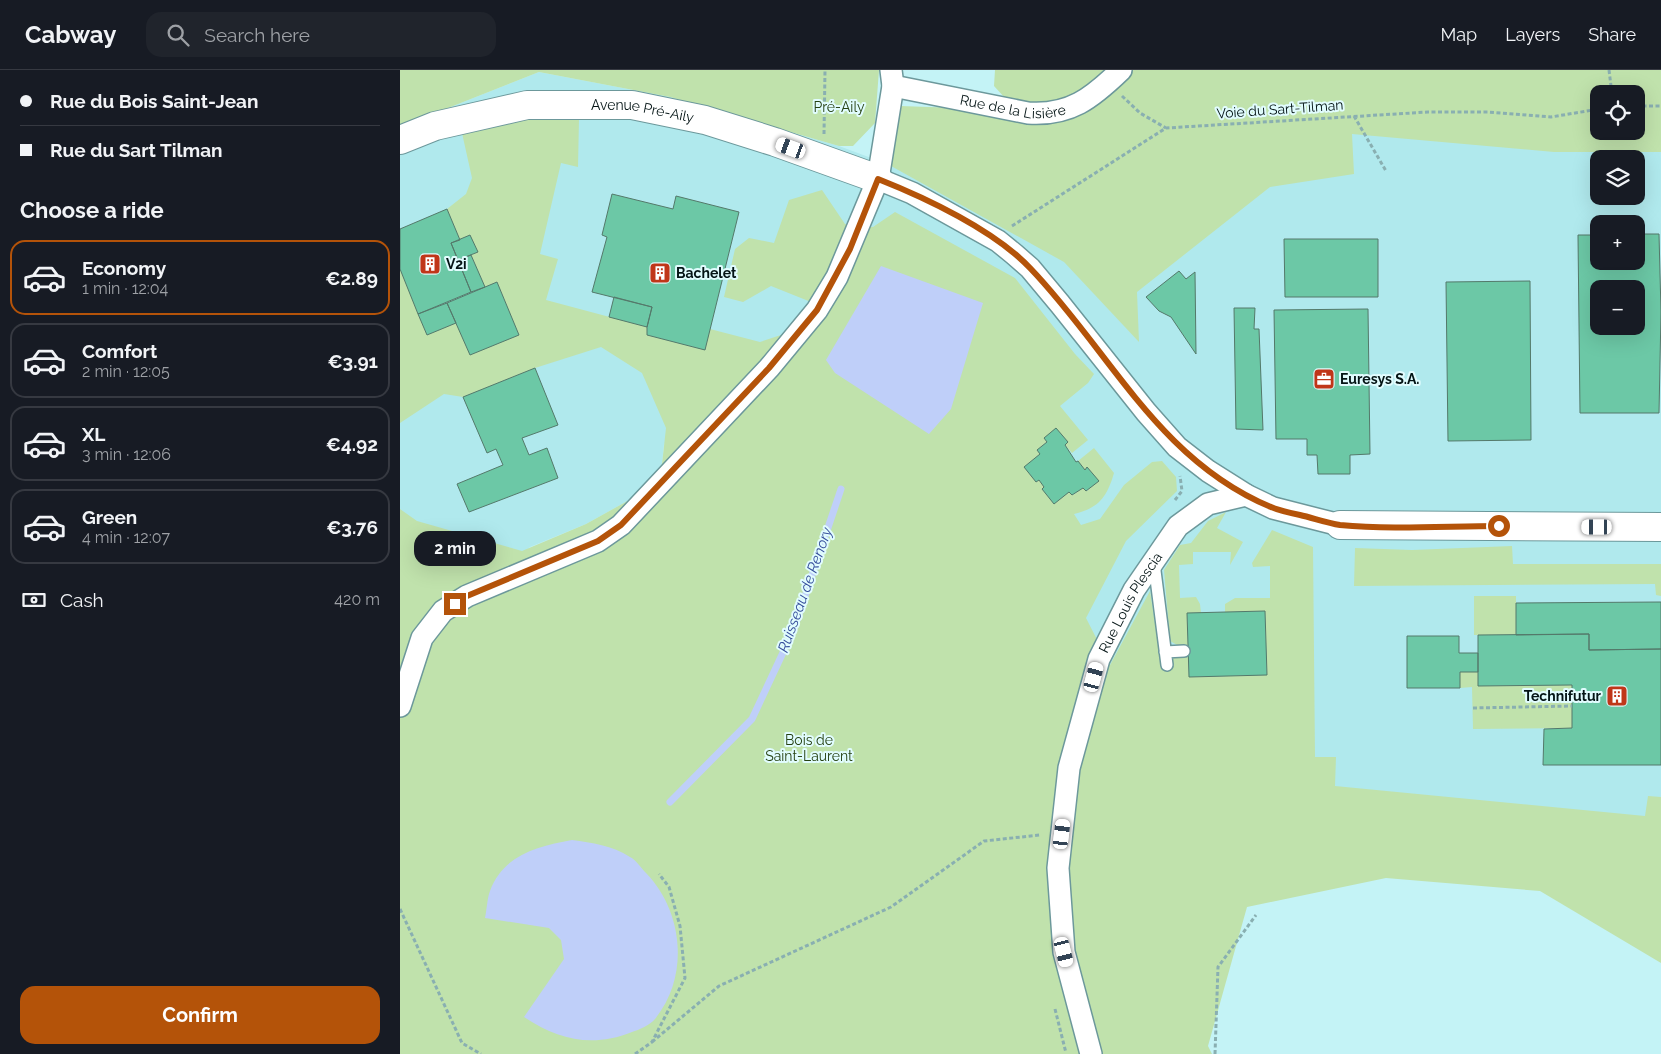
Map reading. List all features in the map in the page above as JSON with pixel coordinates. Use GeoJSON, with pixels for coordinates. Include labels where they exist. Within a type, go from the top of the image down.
{"type":"FeatureCollection","features":[{"type":"Feature","properties":{"kind":"street","name":"Rue de la Lisière"},"geometry":{"type":"LineString","coordinates":[[892,78],[1028,113],[1049,114],[1071,108],[1083,102],[1114,77]]}},
{"type":"Feature","properties":{"kind":"street"},"geometry":{"type":"LineString","coordinates":[[400,706],[422,638],[443,612],[467,596],[598,541],[621,525],[769,368],[817,310],[837,277],[878,179],[892,78]]}},
{"type":"Feature","properties":{"kind":"street","name":"Avenue Pré-Aily"},"geometry":{"type":"LineString","coordinates":[[400,140],[435,126],[527,105],[632,105],[705,120],[878,179]]}},
{"type":"Feature","properties":{"kind":"street"},"geometry":{"type":"LineString","coordinates":[[878,179],[912,193],[998,241],[1030,268],[1132,395],[1177,447],[1208,471],[1246,496],[1272,508],[1340,525],[1661,527]]}},
{"type":"Feature","properties":{"kind":"street","name":"Rue Louis Plescia"},"geometry":{"type":"LineString","coordinates":[[1091,1054],[1064,952],[1058,868],[1069,768],[1099,659],[1134,590],[1178,526],[1208,504],[1246,496]]}},
{"type":"Feature","properties":{"kind":"lane"},"geometry":{"type":"LineString","coordinates":[[1154,562],[1167,665]]}},
{"type":"Feature","properties":{"kind":"lane"},"geometry":{"type":"LineString","coordinates":[[1165,652],[1184,651]]}},
{"type":"Feature","properties":{"kind":"path"},"geometry":{"type":"LineString","coordinates":[[824,70],[824,160]]}},
{"type":"Feature","properties":{"kind":"path"},"geometry":{"type":"LineString","coordinates":[[1609,70],[1611,85]]}},
{"type":"Feature","properties":{"kind":"path"},"geometry":{"type":"LineString","coordinates":[[1114,77],[1140,114],[1166,128]]}},
{"type":"Feature","properties":{"kind":"path"},"geometry":{"type":"LineString","coordinates":[[1645,106],[1661,106]]}},
{"type":"Feature","properties":{"kind":"path","name":"Voie du Sart-Tilman"},"geometry":{"type":"LineString","coordinates":[[998,241],[1004,232],[1019,221],[1065,194],[1166,128],[1354,116],[1488,112],[1551,117],[1590,110]]}},
{"type":"Feature","properties":{"kind":"path"},"geometry":{"type":"LineString","coordinates":[[1354,116],[1386,171]]}},
{"type":"Feature","properties":{"kind":"path"},"geometry":{"type":"LineString","coordinates":[[1171,506],[1182,491],[1180,476],[1165,458],[1177,447]]}},
{"type":"Feature","properties":{"kind":"path"},"geometry":{"type":"LineString","coordinates":[[1473,708],[1572,706]]}},
{"type":"Feature","properties":{"kind":"path"},"geometry":{"type":"LineString","coordinates":[[636,1054],[719,986],[891,907],[984,841],[1041,835]]}},
{"type":"Feature","properties":{"kind":"path"},"geometry":{"type":"LineString","coordinates":[[652,1042],[685,978],[680,926],[669,886],[659,874]]}},
{"type":"Feature","properties":{"kind":"path"},"geometry":{"type":"LineString","coordinates":[[400,909],[462,1043],[481,1054]]}},
{"type":"Feature","properties":{"kind":"path"},"geometry":{"type":"LineString","coordinates":[[1214,1054],[1218,967],[1256,915]]}},
{"type":"Feature","properties":{"kind":"shaded area"},"geometry":{"type":"Polygon","coordinates":[[[539,72],[670,97],[839,146],[890,165],[919,107],[1590,107],[1590,140],[1645,140],[1645,122],[1661,107],[1661,847],[1070,768],[824,289],[778,345],[664,444],[662,464],[640,494],[586,524],[530,547],[400,676],[400,127],[539,72]]]}},
{"type":"Feature","properties":{"kind":"shaded area"},"geometry":{"type":"Polygon","coordinates":[[[881,266],[983,303],[951,409],[929,434],[835,373],[826,360],[881,266]]]}},
{"type":"Feature","properties":{"kind":"shaded area"},"geometry":{"type":"Polygon","coordinates":[[[572,840],[609,847],[632,858],[658,888],[668,906],[678,944],[674,983],[666,1002],[655,1019],[638,1030],[603,1040],[576,1039],[563,1036],[524,1017],[564,959],[561,940],[549,928],[485,918],[490,891],[504,869],[523,854],[547,845],[572,840]]]}},
{"type":"Feature","properties":{"kind":"green space","name":"Pré-Aily"},"geometry":{"type":"Polygon","coordinates":[[[400,70],[879,70],[875,123],[853,146],[839,146],[670,97],[539,72],[400,127],[400,70]]]}},
{"type":"Feature","properties":{"kind":"green space"},"geometry":{"type":"Polygon","coordinates":[[[995,70],[1661,70],[1661,152],[1645,152],[1645,150],[1590,150],[1590,152],[1554,152],[1352,134],[1354,174],[1270,187],[1137,292],[1139,342],[1064,262],[891,166],[900,106],[1016,110],[994,86],[995,70]]]}},
{"type":"Feature","properties":{"kind":"green space","name":"Bois de Saint-Laurent"},"geometry":{"type":"Polygon","coordinates":[[[579,119],[578,167],[561,163],[540,254],[558,259],[546,300],[647,327],[647,335],[705,350],[710,329],[760,342],[787,333],[811,302],[771,286],[743,302],[724,297],[735,249],[749,238],[774,243],[789,200],[822,190],[845,224],[873,227],[895,212],[1015,278],[1075,354],[1094,374],[1088,383],[1060,406],[1088,440],[1072,453],[1065,445],[1068,442],[1047,442],[1037,450],[1040,454],[1024,467],[1036,482],[1039,480],[1044,487],[1042,489],[1054,504],[1069,492],[1073,495],[1083,488],[1087,491],[1098,481],[1088,468],[1085,470],[1078,461],[1094,448],[1114,473],[1108,489],[1101,500],[1083,512],[1074,514],[1081,525],[1100,519],[1124,485],[1152,462],[1162,461],[1176,477],[1177,491],[1126,541],[1086,618],[1110,665],[1150,591],[1162,670],[1172,669],[1172,661],[1175,656],[1188,655],[1189,677],[1267,675],[1265,611],[1225,612],[1225,604],[1235,598],[1270,598],[1270,566],[1253,567],[1252,563],[1272,530],[1313,547],[1315,757],[1336,757],[1335,786],[1645,816],[1648,796],[1661,797],[1661,963],[1540,891],[1386,878],[1247,907],[1208,1046],[1212,1054],[400,1054],[400,509],[417,521],[522,551],[586,524],[640,494],[662,464],[666,428],[642,373],[601,347],[535,368],[463,397],[444,394],[400,423],[400,269],[427,335],[456,323],[470,355],[519,335],[497,282],[485,287],[471,255],[477,252],[470,236],[460,240],[447,209],[466,194],[472,178],[462,133],[506,120],[579,119]]]}},
{"type":"Feature","properties":{"kind":"green space"},"geometry":{"type":"Polygon","coordinates":[[[1226,512],[1217,528],[1243,542],[1230,565],[1231,552],[1193,552],[1193,564],[1179,565],[1180,598],[1196,597],[1200,604],[1201,613],[1187,613],[1188,647],[1179,646],[1170,641],[1164,570],[1180,545],[1191,543],[1208,521],[1226,512]]]}},
{"type":"Feature","properties":{"kind":"green space"},"geometry":{"type":"Polygon","coordinates":[[[1512,546],[1513,564],[1661,564],[1661,596],[1656,595],[1655,584],[1354,586],[1355,548],[1412,550],[1512,546]]]}},
{"type":"Feature","properties":{"kind":"green space"},"geometry":{"type":"Polygon","coordinates":[[[1474,596],[1516,596],[1516,635],[1474,635],[1474,596]]]}},
{"type":"Feature","properties":{"kind":"green space"},"geometry":{"type":"Polygon","coordinates":[[[1460,672],[1478,672],[1478,686],[1572,685],[1572,728],[1473,729],[1472,687],[1460,688],[1460,672]]]}},
{"type":"Feature","properties":{"kind":"building","name":"Bachelet"},"geometry":{"type":"Polygon","coordinates":[[[612,194],[673,209],[676,196],[739,212],[705,350],[647,335],[652,307],[592,292],[607,237],[602,235],[612,194]]]}},
{"type":"Feature","properties":{"kind":"building","name":"V2i"},"geometry":{"type":"Polygon","coordinates":[[[447,209],[460,240],[451,243],[471,292],[418,314],[400,269],[400,229],[447,209]]]}},
{"type":"Feature","properties":{"kind":"building"},"geometry":{"type":"Polygon","coordinates":[[[1645,234],[1659,234],[1661,312],[1659,413],[1580,413],[1578,235],[1590,235],[1590,270],[1645,270],[1645,234]]]}},
{"type":"Feature","properties":{"kind":"building"},"geometry":{"type":"Polygon","coordinates":[[[470,235],[478,252],[458,260],[451,243],[470,235]]]}},
{"type":"Feature","properties":{"kind":"building"},"geometry":{"type":"Polygon","coordinates":[[[1284,239],[1378,239],[1378,297],[1285,297],[1284,239]]]}},
{"type":"Feature","properties":{"kind":"building"},"geometry":{"type":"Polygon","coordinates":[[[471,255],[485,287],[471,292],[458,260],[471,255]]]}},
{"type":"Feature","properties":{"kind":"building"},"geometry":{"type":"Polygon","coordinates":[[[1179,271],[1186,279],[1195,272],[1196,354],[1171,317],[1159,311],[1146,297],[1179,271]]]}},
{"type":"Feature","properties":{"kind":"building"},"geometry":{"type":"Polygon","coordinates":[[[1530,281],[1531,440],[1448,441],[1446,282],[1530,281]]]}},
{"type":"Feature","properties":{"kind":"building"},"geometry":{"type":"Polygon","coordinates":[[[497,282],[519,335],[470,355],[447,303],[497,282]]]}},
{"type":"Feature","properties":{"kind":"building"},"geometry":{"type":"Polygon","coordinates":[[[614,297],[652,307],[647,327],[609,317],[614,297]]]}},
{"type":"Feature","properties":{"kind":"building"},"geometry":{"type":"Polygon","coordinates":[[[447,303],[456,323],[427,335],[418,314],[447,303]]]}},
{"type":"Feature","properties":{"kind":"building"},"geometry":{"type":"Polygon","coordinates":[[[1234,308],[1255,308],[1254,329],[1259,329],[1263,430],[1236,429],[1234,308]]]}},
{"type":"Feature","properties":{"kind":"building"},"geometry":{"type":"Polygon","coordinates":[[[1368,309],[1370,454],[1350,455],[1350,474],[1318,474],[1317,455],[1307,455],[1307,439],[1276,439],[1274,310],[1368,309]]]}},
{"type":"Feature","properties":{"kind":"building"},"geometry":{"type":"Polygon","coordinates":[[[535,368],[558,425],[522,438],[529,455],[547,448],[558,478],[469,512],[457,484],[503,465],[496,449],[487,453],[463,397],[535,368]]]}},
{"type":"Feature","properties":{"kind":"building"},"geometry":{"type":"Polygon","coordinates":[[[1056,428],[1068,442],[1065,445],[1076,462],[1078,461],[1085,470],[1087,467],[1099,481],[1086,491],[1083,488],[1072,495],[1069,492],[1054,504],[1042,489],[1044,487],[1039,480],[1036,482],[1024,467],[1040,454],[1037,450],[1047,442],[1044,438],[1056,428]]]}},
{"type":"Feature","properties":{"kind":"building"},"geometry":{"type":"Polygon","coordinates":[[[1661,602],[1661,649],[1589,650],[1589,634],[1516,635],[1516,603],[1661,602]]]}},
{"type":"Feature","properties":{"kind":"building"},"geometry":{"type":"Polygon","coordinates":[[[1265,611],[1267,675],[1189,677],[1187,613],[1265,611]]]}},
{"type":"Feature","properties":{"kind":"building","name":"Technifutur"},"geometry":{"type":"Polygon","coordinates":[[[1589,634],[1589,650],[1661,649],[1661,765],[1543,765],[1544,729],[1572,728],[1572,685],[1478,686],[1478,635],[1589,634]]]}},
{"type":"Feature","properties":{"kind":"building"},"geometry":{"type":"Polygon","coordinates":[[[1407,636],[1459,636],[1459,653],[1478,653],[1478,672],[1460,672],[1460,688],[1407,688],[1407,636]]]}},
{"type":"Feature","properties":{"kind":"waterway","name":"Ruisseau de Renory"},"geometry":{"type":"LineString","coordinates":[[670,802],[752,719],[794,629],[841,489]]}},
{"type":"Feature","properties":{"kind":"place","name":"V2i"},"geometry":{"type":"Point","coordinates":[430,264]}},
{"type":"Feature","properties":{"kind":"place","name":"Bachelet"},"geometry":{"type":"Point","coordinates":[660,273]}},
{"type":"Feature","properties":{"kind":"place","name":"Euresys S.A."},"geometry":{"type":"Point","coordinates":[1324,379]}},
{"type":"Feature","properties":{"kind":"place","name":"Technifutur"},"geometry":{"type":"Point","coordinates":[1617,696]}},
{"type":"Feature","properties":{"kind":"route"},"geometry":{"type":"LineString","coordinates":[[455,604],[467,596],[537,569],[598,541],[621,525],[769,368],[817,310],[837,277],[878,179],[912,193],[998,241],[1014,254],[1030,268],[1132,395],[1177,447],[1208,471],[1246,496],[1272,508],[1340,525],[1499,526]]}}]}
